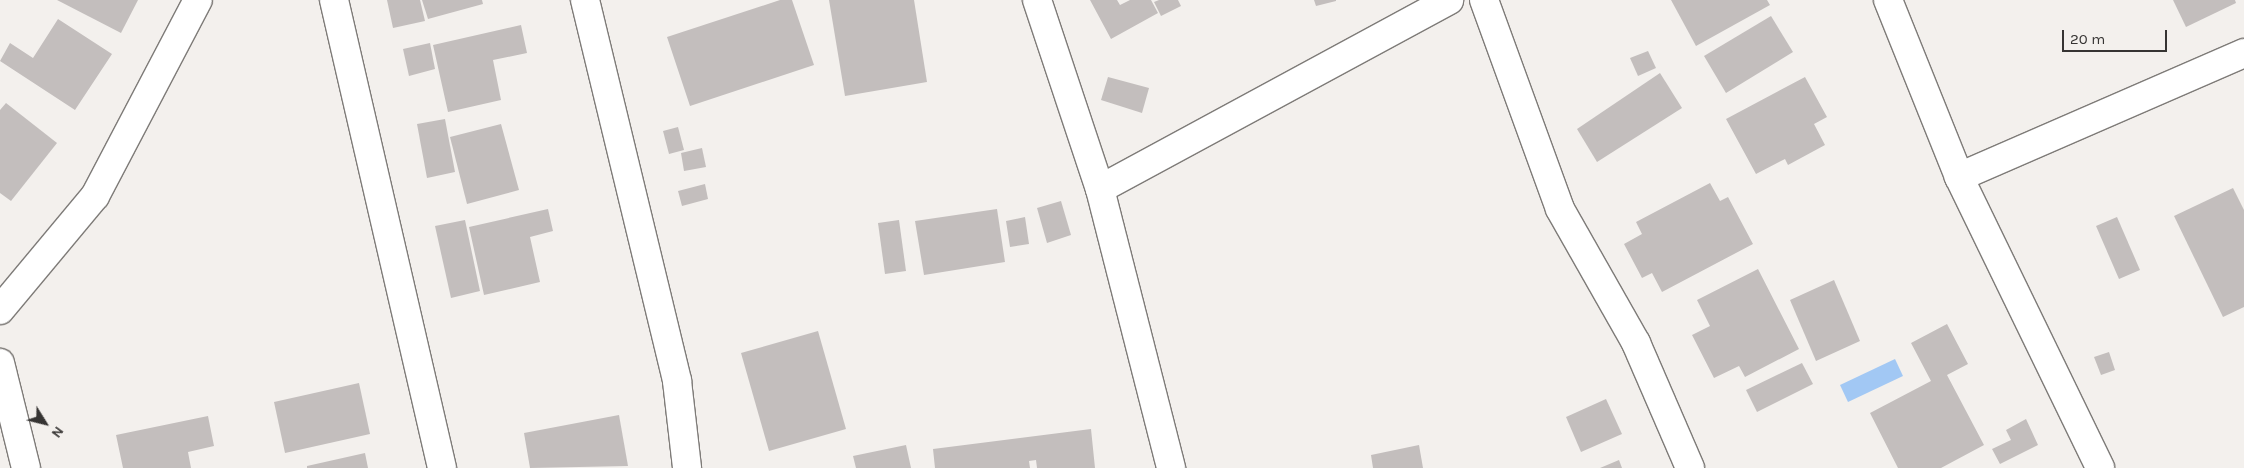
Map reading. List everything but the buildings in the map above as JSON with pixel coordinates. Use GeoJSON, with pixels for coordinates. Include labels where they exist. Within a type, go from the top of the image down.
{"type":"FeatureCollection","features":[{"type":"Feature","properties":{"kind":"street"},"geometry":{"type":"LineString","coordinates":[[0,310],[95,196],[198,0]]}},
{"type":"Feature","properties":{"kind":"street"},"geometry":{"type":"LineString","coordinates":[[334,0],[442,468]]}},
{"type":"Feature","properties":{"kind":"street"},"geometry":{"type":"LineString","coordinates":[[585,0],[677,381],[687,468]]}},
{"type":"Feature","properties":{"kind":"street"},"geometry":{"type":"LineString","coordinates":[[1037,0],[1100,189],[1171,468]]}},
{"type":"Feature","properties":{"kind":"street"},"geometry":{"type":"LineString","coordinates":[[1100,189],[1449,0]]}},
{"type":"Feature","properties":{"kind":"street"},"geometry":{"type":"LineString","coordinates":[[1484,0],[1560,210],[1636,343],[1690,468]]}},
{"type":"Feature","properties":{"kind":"street"},"geometry":{"type":"LineString","coordinates":[[1888,0],[1959,177],[2100,468]]}},
{"type":"Feature","properties":{"kind":"street"},"geometry":{"type":"LineString","coordinates":[[1959,177],[2244,53]]}},
{"type":"Feature","properties":{"kind":"street"},"geometry":{"type":"LineString","coordinates":[[0,364],[26,468]]}},
{"type":"Feature","properties":{"kind":"water"},"geometry":{"type":"Polygon","coordinates":[[[1895,359],[1903,376],[1848,402],[1840,385],[1895,359]]]}}]}
